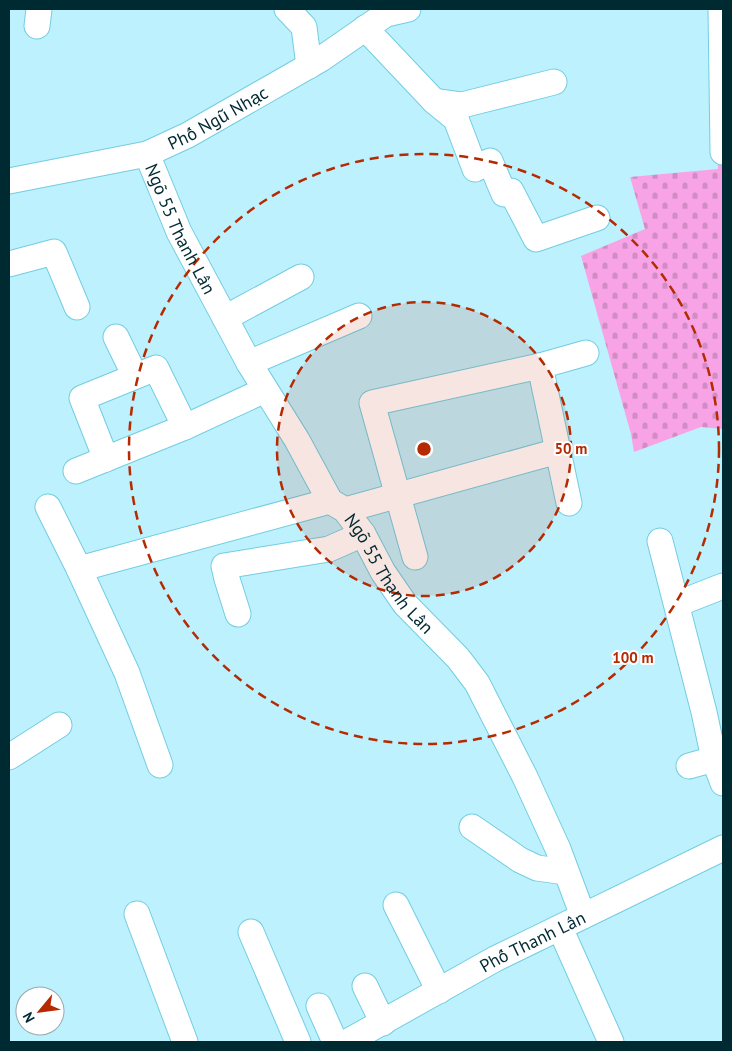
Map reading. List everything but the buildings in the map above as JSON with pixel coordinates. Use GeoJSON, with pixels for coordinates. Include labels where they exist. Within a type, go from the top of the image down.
{"type":"FeatureCollection","features":[{"type":"Feature","properties":{"kind":"street"},"geometry":{"type":"LineString","coordinates":[[287,9],[304,26],[309,66]]}},
{"type":"Feature","properties":{"kind":"street","name":"Phố Ngũ Nhạc"},"geometry":{"type":"LineString","coordinates":[[9,181],[147,154],[188,135],[309,66],[372,18],[408,9]]}},
{"type":"Feature","properties":{"kind":"street"},"geometry":{"type":"LineString","coordinates":[[721,9],[723,152]]}},
{"type":"Feature","properties":{"kind":"street"},"geometry":{"type":"LineString","coordinates":[[372,18],[434,101],[456,119],[475,169],[490,161],[504,194],[511,191],[536,238],[597,218]]}},
{"type":"Feature","properties":{"kind":"street"},"geometry":{"type":"LineString","coordinates":[[434,101],[462,105],[554,82]]}},
{"type":"Feature","properties":{"kind":"street","name":"Ngõ 55 Thanh Lân"},"geometry":{"type":"LineString","coordinates":[[147,154],[179,232],[265,390],[338,506],[363,534],[384,572],[405,604],[458,658],[477,682],[525,776],[558,850],[583,916]]}},
{"type":"Feature","properties":{"kind":"street"},"geometry":{"type":"LineString","coordinates":[[9,264],[54,252],[77,307]]}},
{"type":"Feature","properties":{"kind":"street"},"geometry":{"type":"LineString","coordinates":[[225,318],[301,277]]}},
{"type":"Feature","properties":{"kind":"street"},"geometry":{"type":"LineString","coordinates":[[250,363],[359,316]]}},
{"type":"Feature","properties":{"kind":"street"},"geometry":{"type":"LineString","coordinates":[[116,337],[135,376]]}},
{"type":"Feature","properties":{"kind":"street"},"geometry":{"type":"LineString","coordinates":[[415,557],[372,402],[540,366],[586,353]]}},
{"type":"Feature","properties":{"kind":"street"},"geometry":{"type":"LineString","coordinates":[[540,366],[569,504]]}},
{"type":"Feature","properties":{"kind":"street"},"geometry":{"type":"LineString","coordinates":[[106,459],[82,398],[135,376],[156,368],[185,427]]}},
{"type":"Feature","properties":{"kind":"street"},"geometry":{"type":"LineString","coordinates":[[76,471],[185,427],[265,390]]}},
{"type":"Feature","properties":{"kind":"street"},"geometry":{"type":"LineString","coordinates":[[79,569],[338,506],[397,497],[558,450]]}},
{"type":"Feature","properties":{"kind":"street"},"geometry":{"type":"LineString","coordinates":[[48,508],[79,569],[127,673],[160,764]]}},
{"type":"Feature","properties":{"kind":"street"},"geometry":{"type":"LineString","coordinates":[[238,614],[224,566],[330,549],[363,534]]}},
{"type":"Feature","properties":{"kind":"street"},"geometry":{"type":"LineString","coordinates":[[660,541],[704,712],[714,759],[723,783]]}},
{"type":"Feature","properties":{"kind":"street"},"geometry":{"type":"LineString","coordinates":[[677,604],[723,586]]}},
{"type":"Feature","properties":{"kind":"street"},"geometry":{"type":"LineString","coordinates":[[9,757],[59,725]]}},
{"type":"Feature","properties":{"kind":"street"},"geometry":{"type":"LineString","coordinates":[[689,766],[714,759]]}},
{"type":"Feature","properties":{"kind":"street"},"geometry":{"type":"LineString","coordinates":[[472,827],[528,864],[537,868],[566,872]]}},
{"type":"Feature","properties":{"kind":"street","name":"Phố Thanh Lân"},"geometry":{"type":"LineString","coordinates":[[366,1035],[494,959],[583,916],[720,857]]}},
{"type":"Feature","properties":{"kind":"street"},"geometry":{"type":"LineString","coordinates":[[396,905],[439,991]]}},
{"type":"Feature","properties":{"kind":"street"},"geometry":{"type":"LineString","coordinates":[[137,914],[185,1042]]}},
{"type":"Feature","properties":{"kind":"street"},"geometry":{"type":"LineString","coordinates":[[560,928],[612,1042]]}},
{"type":"Feature","properties":{"kind":"street"},"geometry":{"type":"LineString","coordinates":[[251,932],[298,1042]]}},
{"type":"Feature","properties":{"kind":"street"},"geometry":{"type":"LineString","coordinates":[[365,986],[366,1035]]}},
{"type":"Feature","properties":{"kind":"street"},"geometry":{"type":"LineString","coordinates":[[319,1006],[335,1042]]}},
{"type":"Feature","properties":{"kind":"green space"},"geometry":{"type":"Polygon","coordinates":[[[709,9],[723,9],[723,429],[701,427],[634,452],[631,434],[581,256],[645,229],[630,177],[718,169],[709,9]]]}}]}
